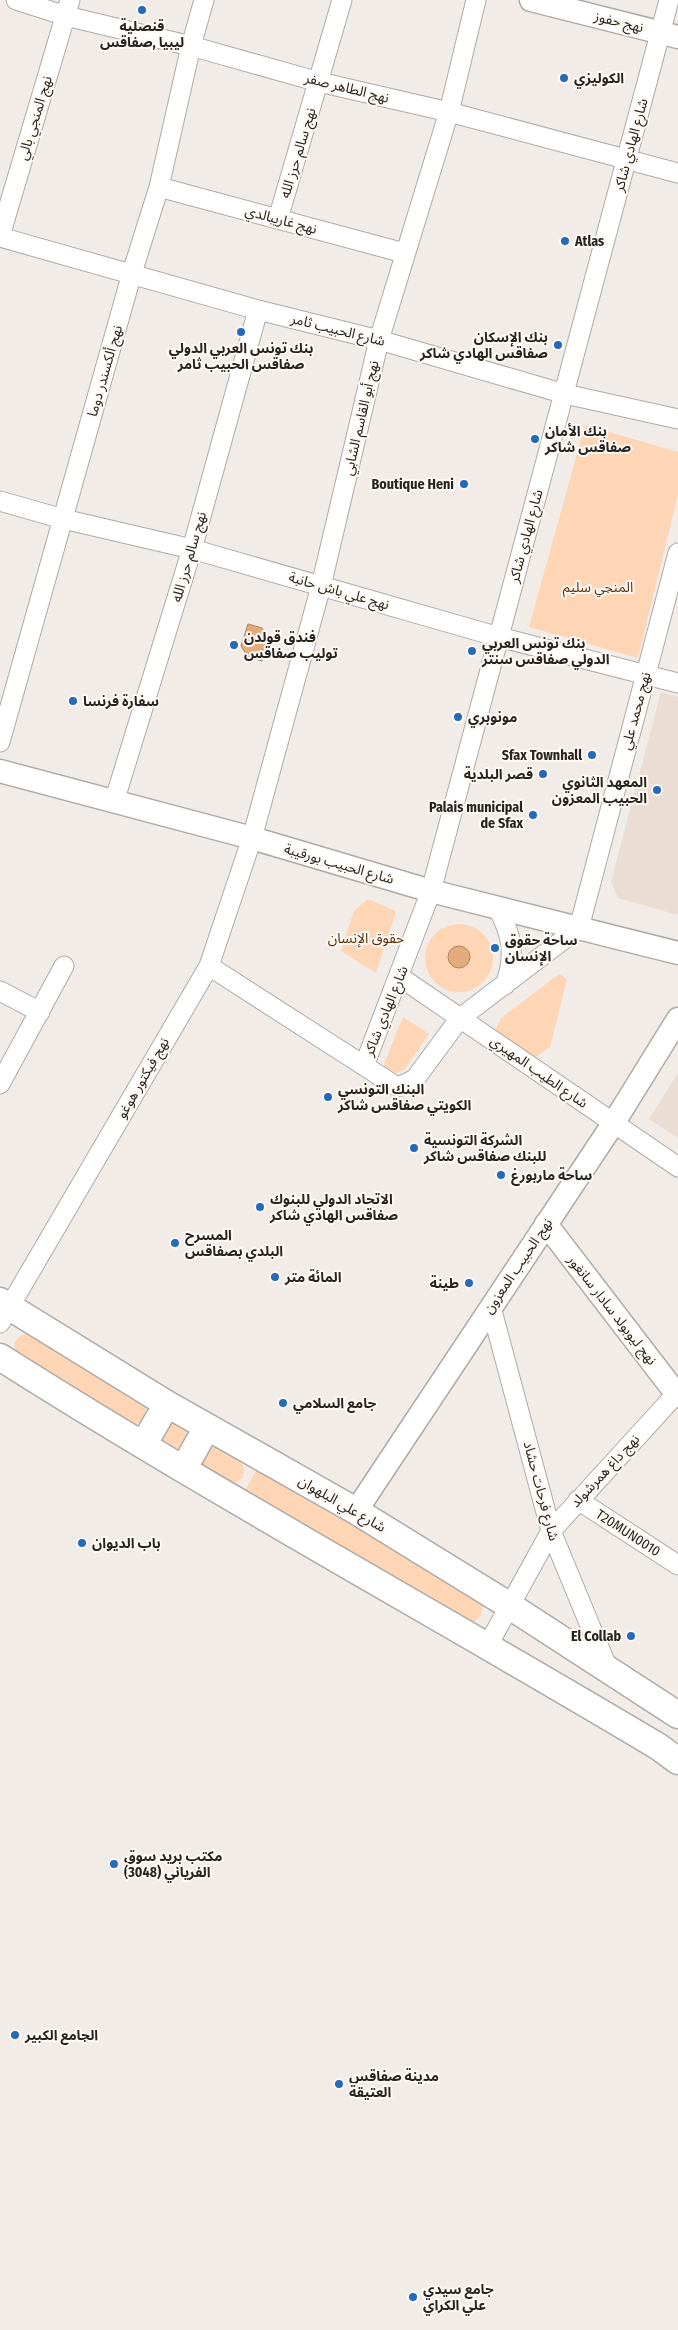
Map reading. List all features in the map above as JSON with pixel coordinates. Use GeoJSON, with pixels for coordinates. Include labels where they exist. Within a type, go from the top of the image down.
{"type":"FeatureCollection","features":[{"type":"Feature","properties":{"kind":"main road","name":"شارع علي البلهوان"},"geometry":{"type":"LineString","coordinates":[[3,1310],[356,1512],[510,1606],[678,1716]]}},
{"type":"Feature","properties":{"kind":"main road"},"geometry":{"type":"LineString","coordinates":[[0,1357],[263,1518],[488,1645],[677,1757]]}},
{"type":"Feature","properties":{"kind":"main road"},"geometry":{"type":"LineString","coordinates":[[143,1445],[167,1404]]}},
{"type":"Feature","properties":{"kind":"main road"},"geometry":{"type":"LineString","coordinates":[[184,1468],[207,1427]]}},
{"type":"Feature","properties":{"kind":"street","name":"نهج الطاهر صفر"},"geometry":{"type":"LineString","coordinates":[[16,0],[68,8],[191,46],[319,82],[449,112],[678,173]]}},
{"type":"Feature","properties":{"kind":"street","name":"نهج ألكسندر دوما"},"geometry":{"type":"LineString","coordinates":[[0,742],[132,273],[159,187],[191,46],[204,0]]}},
{"type":"Feature","properties":{"kind":"street","name":"نهج سالم حرز الله"},"geometry":{"type":"LineString","coordinates":[[278,219],[342,0]]}},
{"type":"Feature","properties":{"kind":"street","name":"نهج أبو القاسم الشابي"},"geometry":{"type":"LineString","coordinates":[[252,838],[321,586],[379,340],[404,253],[449,112],[476,0]]}},
{"type":"Feature","properties":{"kind":"street","name":"نهج حفوز"},"geometry":{"type":"LineString","coordinates":[[531,0],[670,35]]}},
{"type":"Feature","properties":{"kind":"street","name":"شارع الهادي شاكر"},"geometry":{"type":"LineString","coordinates":[[364,1066],[400,977],[431,891],[626,160],[670,35],[669,0]]}},
{"type":"Feature","properties":{"kind":"street","name":"نهج المنجي بالي"},"geometry":{"type":"LineString","coordinates":[[0,236],[68,8]]}},
{"type":"Feature","properties":{"kind":"street","name":"نهج غاريبالدي"},"geometry":{"type":"LineString","coordinates":[[159,187],[404,253]]}},
{"type":"Feature","properties":{"kind":"street","name":"شارع الحبيب ثامر"},"geometry":{"type":"LineString","coordinates":[[0,236],[258,310],[379,340],[565,394],[678,419]]}},
{"type":"Feature","properties":{"kind":"street","name":"نهج سالم حرز الله"},"geometry":{"type":"LineString","coordinates":[[114,802],[192,549],[258,310]]}},
{"type":"Feature","properties":{"kind":"street","name":"نهج علي باش حانبة"},"geometry":{"type":"LineString","coordinates":[[0,501],[63,519],[192,549],[499,637],[678,684]]}},
{"type":"Feature","properties":{"kind":"street","name":"نهج محمد علي"},"geometry":{"type":"LineString","coordinates":[[579,928],[678,553]]}},
{"type":"Feature","properties":{"kind":"street","name":"شارع الحبيب بورقيبة"},"geometry":{"type":"LineString","coordinates":[[0,771],[252,838],[431,891],[678,953]]}},
{"type":"Feature","properties":{"kind":"street","name":"نهج فيكتور هوغو"},"geometry":{"type":"LineString","coordinates":[[3,1310],[209,966],[252,838]]}},
{"type":"Feature","properties":{"kind":"street"},"geometry":{"type":"LineString","coordinates":[[497,907],[511,938],[511,970],[505,985]]}},
{"type":"Feature","properties":{"kind":"street"},"geometry":{"type":"LineString","coordinates":[[209,966],[394,1085],[408,1084],[415,1079],[460,1018],[579,928]]}},
{"type":"Feature","properties":{"kind":"street"},"geometry":{"type":"LineString","coordinates":[[0,1084],[64,966]]}},
{"type":"Feature","properties":{"kind":"street","name":"شارع الطيب المهيري"},"geometry":{"type":"LineString","coordinates":[[400,977],[678,1167]]}},
{"type":"Feature","properties":{"kind":"street"},"geometry":{"type":"LineString","coordinates":[[0,991],[40,1012]]}},
{"type":"Feature","properties":{"kind":"street","name":"نهج الحبيب المعزون"},"geometry":{"type":"LineString","coordinates":[[356,1512],[613,1124],[678,1020]]}},
{"type":"Feature","properties":{"kind":"street","name":"نهج ليوبولد سادار سانغور"},"geometry":{"type":"LineString","coordinates":[[546,1224],[678,1394]]}},
{"type":"Feature","properties":{"kind":"street","name":"شارع فرحات حشاد"},"geometry":{"type":"LineString","coordinates":[[491,1307],[551,1531],[608,1669]]}},
{"type":"Feature","properties":{"kind":"street","name":"نهج داغ همرشولد"},"geometry":{"type":"LineString","coordinates":[[488,1645],[551,1531],[678,1394]]}},
{"type":"Feature","properties":{"kind":"street","name":"T20MUN0010"},"geometry":{"type":"LineString","coordinates":[[578,1500],[678,1565]]}},
{"type":"Feature","properties":{"kind":"shaded area"},"geometry":{"type":"Polygon","coordinates":[[[248,624],[262,628],[268,639],[262,661],[248,657],[241,646],[248,624]]]}},
{"type":"Feature","properties":{"kind":"shaded area","name":"المعهد الثانوي الحبيب المعزون"},"geometry":{"type":"Polygon","coordinates":[[[661,692],[678,697],[678,915],[618,898],[611,882],[661,692]]]}},
{"type":"Feature","properties":{"kind":"shaded area"},"geometry":{"type":"Polygon","coordinates":[[[459,946],[467,949],[470,957],[467,965],[459,968],[451,965],[448,957],[451,949],[459,946]]]}},
{"type":"Feature","properties":{"kind":"shaded area"},"geometry":{"type":"Polygon","coordinates":[[[678,1073],[678,1138],[649,1119],[678,1073]]]}},
{"type":"Feature","properties":{"kind":"green space","name":"المنجي سليم"},"geometry":{"type":"Polygon","coordinates":[[[585,425],[678,452],[678,494],[638,658],[529,627],[585,425]]]}},
{"type":"Feature","properties":{"kind":"green space","name":"حقوق الإنسان"},"geometry":{"type":"Polygon","coordinates":[[[368,899],[396,911],[376,973],[341,951],[354,911],[368,899]]]}},
{"type":"Feature","properties":{"kind":"green space"},"geometry":{"type":"Polygon","coordinates":[[[466,924],[478,930],[487,939],[493,951],[491,971],[483,982],[466,992],[452,992],[435,982],[427,971],[425,951],[435,934],[446,926],[466,924]]]}},
{"type":"Feature","properties":{"kind":"green space"},"geometry":{"type":"Polygon","coordinates":[[[559,974],[567,979],[550,1047],[534,1058],[495,1031],[501,1018],[559,974]]]}},
{"type":"Feature","properties":{"kind":"green space"},"geometry":{"type":"Polygon","coordinates":[[[403,1017],[429,1034],[404,1070],[396,1073],[383,1067],[403,1017]]]}},
{"type":"Feature","properties":{"kind":"green space"},"geometry":{"type":"Polygon","coordinates":[[[31,1332],[145,1403],[146,1409],[142,1421],[132,1425],[18,1357],[15,1348],[16,1341],[22,1335],[31,1332]]]}},
{"type":"Feature","properties":{"kind":"green space"},"geometry":{"type":"Polygon","coordinates":[[[174,1423],[183,1427],[187,1436],[183,1445],[174,1449],[165,1445],[161,1436],[165,1427],[174,1423]]]}},
{"type":"Feature","properties":{"kind":"green space"},"geometry":{"type":"Polygon","coordinates":[[[215,1444],[236,1456],[243,1465],[243,1477],[233,1485],[203,1469],[201,1463],[206,1449],[215,1444]]]}},
{"type":"Feature","properties":{"kind":"green space"},"geometry":{"type":"Polygon","coordinates":[[[257,1469],[475,1594],[483,1605],[481,1615],[473,1623],[242,1496],[257,1469]]]}},
{"type":"Feature","properties":{"kind":"place","name":"قنصلية ليبيا ,صفاقس"},"geometry":{"type":"Point","coordinates":[142,10]}},
{"type":"Feature","properties":{"kind":"place","name":"الكوليزي"},"geometry":{"type":"Point","coordinates":[564,78]}},
{"type":"Feature","properties":{"kind":"place","name":"Atlas"},"geometry":{"type":"Point","coordinates":[565,241]}},
{"type":"Feature","properties":{"kind":"place","name":"بنك تونس العربي الدولي صفاقس الحبيب ثامر"},"geometry":{"type":"Point","coordinates":[241,332]}},
{"type":"Feature","properties":{"kind":"place","name":"بنك الإسكان صفاقس الهادي شاكر"},"geometry":{"type":"Point","coordinates":[558,345]}},
{"type":"Feature","properties":{"kind":"place","name":"بنك الأمان صفاقس شاكر"},"geometry":{"type":"Point","coordinates":[535,439]}},
{"type":"Feature","properties":{"kind":"place","name":"Boutique Heni"},"geometry":{"type":"Point","coordinates":[464,484]}},
{"type":"Feature","properties":{"kind":"place","name":"فندق قولدن توليب صفاقس"},"geometry":{"type":"Point","coordinates":[234,645]}},
{"type":"Feature","properties":{"kind":"place","name":"بنك تونس العربي الدولي صفاقس سنتر"},"geometry":{"type":"Point","coordinates":[472,651]}},
{"type":"Feature","properties":{"kind":"place","name":"سفارة فرنسا"},"geometry":{"type":"Point","coordinates":[73,701]}},
{"type":"Feature","properties":{"kind":"place","name":"مونوبري"},"geometry":{"type":"Point","coordinates":[458,717]}},
{"type":"Feature","properties":{"kind":"place","name":"Sfax Townhall"},"geometry":{"type":"Point","coordinates":[592,755]}},
{"type":"Feature","properties":{"kind":"place","name":"قصر البلدية"},"geometry":{"type":"Point","coordinates":[543,774]}},
{"type":"Feature","properties":{"kind":"place","name":"المعهد الثانوي الحبيب المعزون"},"geometry":{"type":"Point","coordinates":[657,790]}},
{"type":"Feature","properties":{"kind":"place","name":"Palais municipal de Sfax"},"geometry":{"type":"Point","coordinates":[533,815]}},
{"type":"Feature","properties":{"kind":"place","name":"ساحة حقوق الإنسان"},"geometry":{"type":"Point","coordinates":[495,948]}},
{"type":"Feature","properties":{"kind":"place","name":"البنك التونسي الكويتي صفاقس شاكر"},"geometry":{"type":"Point","coordinates":[328,1097]}},
{"type":"Feature","properties":{"kind":"place","name":"الشركة التونسية للبنك صفاقس شاكر"},"geometry":{"type":"Point","coordinates":[414,1148]}},
{"type":"Feature","properties":{"kind":"place","name":"ساحة ماربورغ"},"geometry":{"type":"Point","coordinates":[501,1175]}},
{"type":"Feature","properties":{"kind":"place","name":"الاتحاد الدولي للبنوك صفاقس الهادي شاكر"},"geometry":{"type":"Point","coordinates":[260,1207]}},
{"type":"Feature","properties":{"kind":"place","name":"المسرح البلدي بصفاقس"},"geometry":{"type":"Point","coordinates":[175,1243]}},
{"type":"Feature","properties":{"kind":"place","name":"المائة متر"},"geometry":{"type":"Point","coordinates":[275,1277]}},
{"type":"Feature","properties":{"kind":"place","name":"طينة"},"geometry":{"type":"Point","coordinates":[469,1283]}},
{"type":"Feature","properties":{"kind":"place","name":"جامع السلامي"},"geometry":{"type":"Point","coordinates":[283,1403]}},
{"type":"Feature","properties":{"kind":"place","name":"باب الديوان"},"geometry":{"type":"Point","coordinates":[82,1543]}},
{"type":"Feature","properties":{"kind":"place","name":"El Collab"},"geometry":{"type":"Point","coordinates":[631,1636]}},
{"type":"Feature","properties":{"kind":"place","name":"مكتب بريد سوق الفرياني (3048)"},"geometry":{"type":"Point","coordinates":[114,1864]}},
{"type":"Feature","properties":{"kind":"place","name":"الجامع الكبير"},"geometry":{"type":"Point","coordinates":[15,2035]}},
{"type":"Feature","properties":{"kind":"place","name":"مدينة صفاقس العتيقة"},"geometry":{"type":"Point","coordinates":[339,2084]}},
{"type":"Feature","properties":{"kind":"place","name":"جامع سيدي علي الكراي"},"geometry":{"type":"Point","coordinates":[413,2297]}}]}
